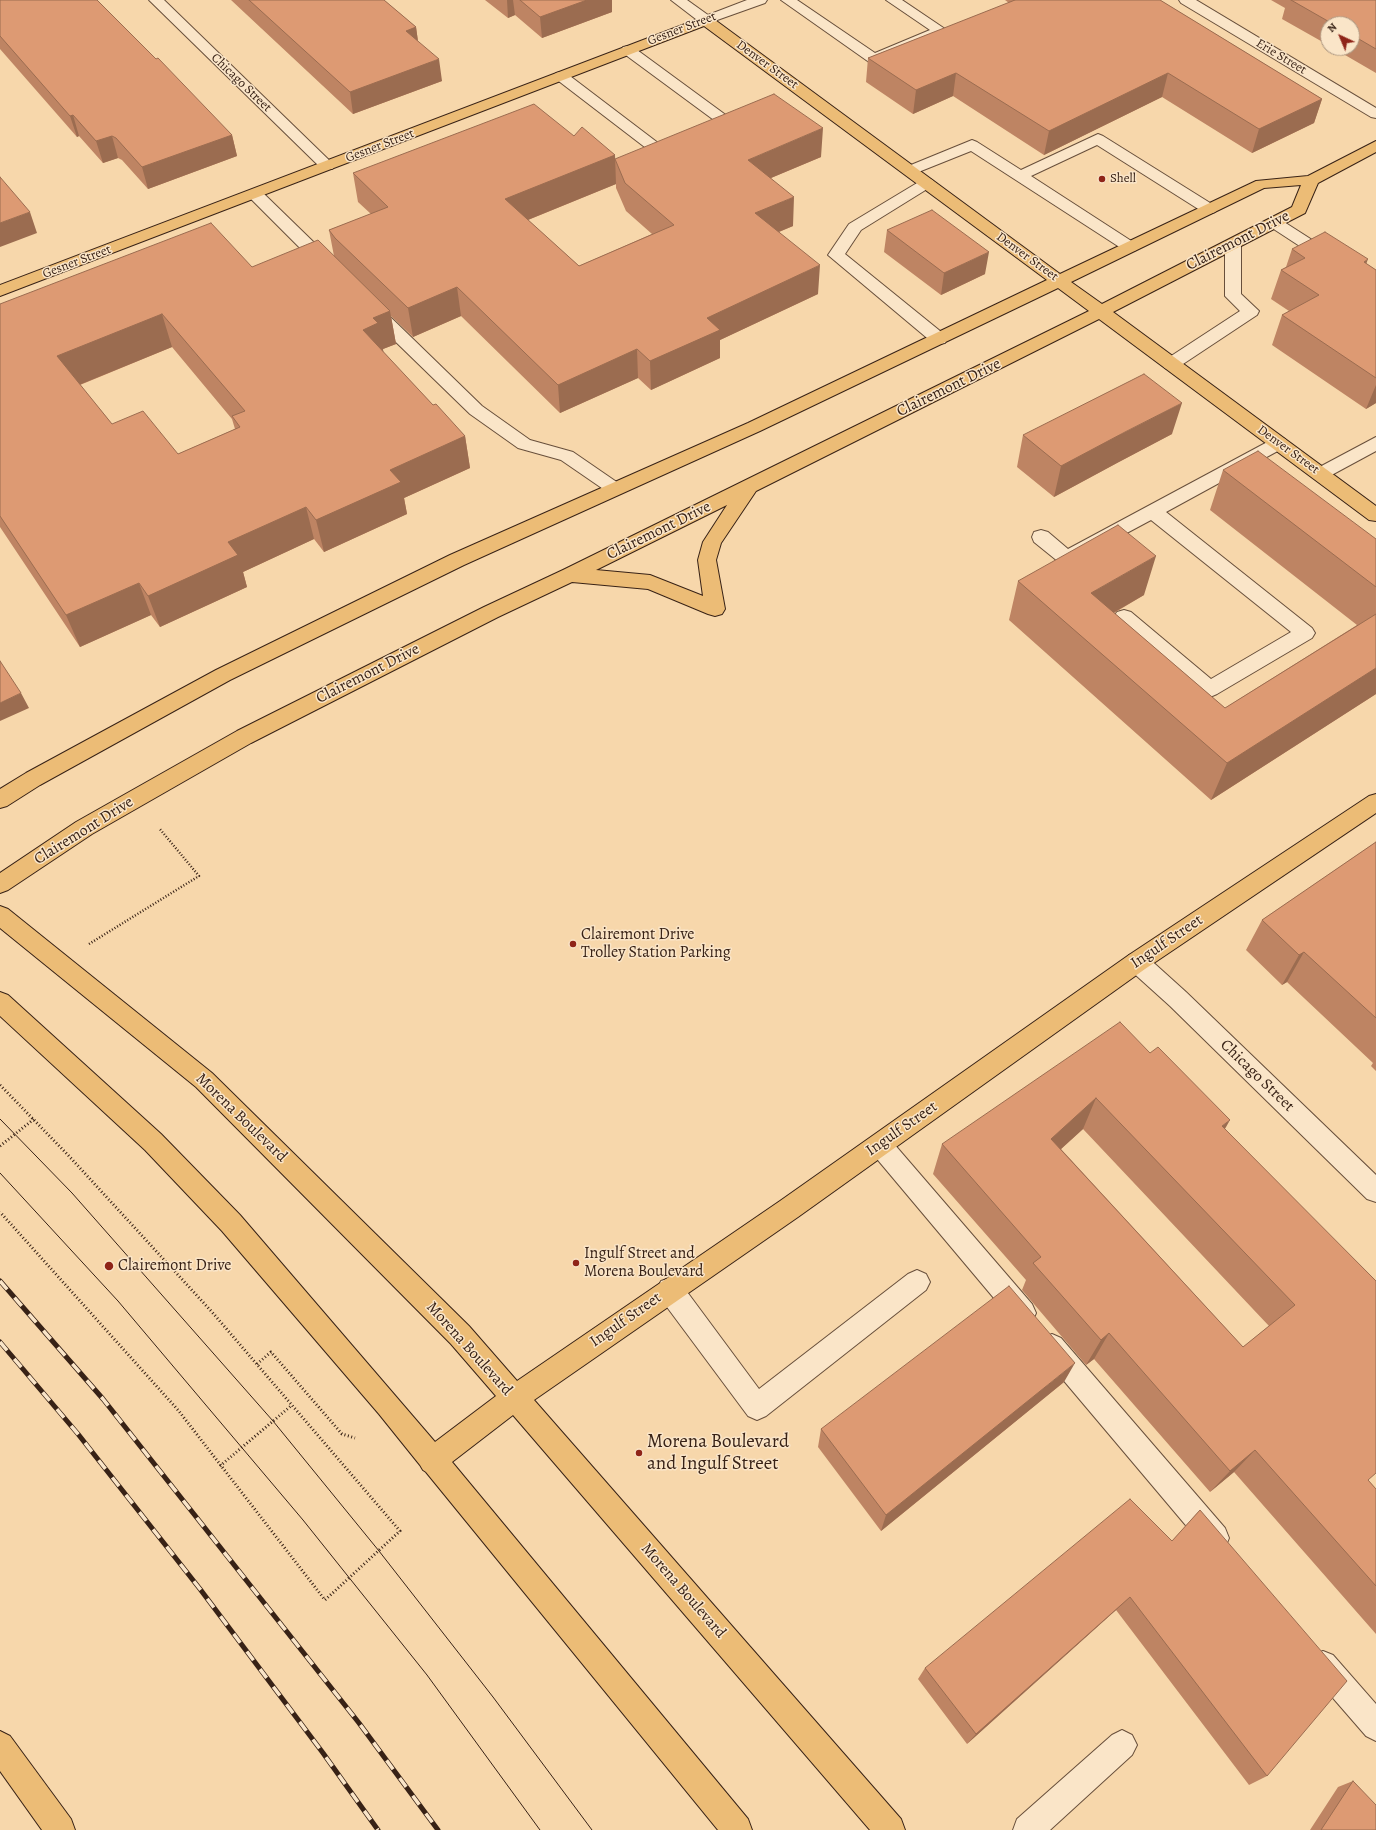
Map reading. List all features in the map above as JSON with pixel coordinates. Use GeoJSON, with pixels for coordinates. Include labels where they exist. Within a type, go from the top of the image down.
{"type":"FeatureCollection","features":[{"type":"Feature","properties":{"kind":"main road","name":"Gesner Street"},"geometry":{"type":"LineString","coordinates":[[0,291],[706,20]]}},
{"type":"Feature","properties":{"kind":"main road","name":"Denver Street"},"geometry":{"type":"LineString","coordinates":[[706,20],[1376,515]]}},
{"type":"Feature","properties":{"kind":"main road"},"geometry":{"type":"LineString","coordinates":[[0,800],[33,779],[223,675],[457,560],[754,427],[1261,184],[1311,180],[1376,146]]}},
{"type":"Feature","properties":{"kind":"main road","name":"Clairemont Drive"},"geometry":{"type":"LineString","coordinates":[[0,884],[84,828],[244,737],[484,616],[570,575],[1100,312],[1275,223],[1299,210],[1311,180]]}},
{"type":"Feature","properties":{"kind":"main road"},"geometry":{"type":"LineString","coordinates":[[570,575],[650,582],[715,609],[707,560],[712,542],[750,486]]}},
{"type":"Feature","properties":{"kind":"main road","name":"Ingulf Street"},"geometry":{"type":"LineString","coordinates":[[432,1461],[514,1398],[880,1145],[1137,962],[1374,806]]}},
{"type":"Feature","properties":{"kind":"main road","name":"Morena Boulevard"},"geometry":{"type":"LineString","coordinates":[[0,915],[204,1080],[460,1335],[890,1830]]}},
{"type":"Feature","properties":{"kind":"main road"},"geometry":{"type":"LineString","coordinates":[[0,1002],[153,1142],[231,1223],[388,1405],[432,1461],[737,1830]]}},
{"type":"Feature","properties":{"kind":"main road"},"geometry":{"type":"LineString","coordinates":[[0,1746],[60,1830]]}},
{"type":"Feature","properties":{"kind":"street","name":"Chicago Street"},"geometry":{"type":"LineString","coordinates":[[156,0],[327,166]]}},
{"type":"Feature","properties":{"kind":"street","name":"Denver Street"},"geometry":{"type":"LineString","coordinates":[[678,0],[706,20]]}},
{"type":"Feature","properties":{"kind":"street","name":"Gesner Street"},"geometry":{"type":"LineString","coordinates":[[706,20],[760,0]]}},
{"type":"Feature","properties":{"kind":"street"},"geometry":{"type":"LineString","coordinates":[[788,0],[874,59],[941,31],[893,0]]}},
{"type":"Feature","properties":{"kind":"street","name":"Erie Street"},"geometry":{"type":"LineString","coordinates":[[1186,0],[1376,114]]}},
{"type":"Feature","properties":{"kind":"street"},"geometry":{"type":"LineString","coordinates":[[561,76],[664,155],[732,127],[628,50]]}},
{"type":"Feature","properties":{"kind":"street"},"geometry":{"type":"LineString","coordinates":[[1020,176],[1098,139],[1209,209]]}},
{"type":"Feature","properties":{"kind":"street"},"geometry":{"type":"LineString","coordinates":[[911,170],[972,145],[1130,247]]}},
{"type":"Feature","properties":{"kind":"street"},"geometry":{"type":"LineString","coordinates":[[927,183],[855,227],[836,255],[939,339]]}},
{"type":"Feature","properties":{"kind":"street"},"geometry":{"type":"LineString","coordinates":[[255,194],[337,274]]}},
{"type":"Feature","properties":{"kind":"street"},"geometry":{"type":"LineString","coordinates":[[1275,223],[1376,288]]}},
{"type":"Feature","properties":{"kind":"street"},"geometry":{"type":"LineString","coordinates":[[1171,364],[1251,311],[1233,296],[1233,244]]}},
{"type":"Feature","properties":{"kind":"street"},"geometry":{"type":"LineString","coordinates":[[359,296],[476,410],[524,444],[567,456],[615,489]]}},
{"type":"Feature","properties":{"kind":"street"},"geometry":{"type":"LineString","coordinates":[[1041,537],[1067,558],[1279,443]]}},
{"type":"Feature","properties":{"kind":"street"},"geometry":{"type":"LineString","coordinates":[[1320,474],[1376,443]]}},
{"type":"Feature","properties":{"kind":"street"},"geometry":{"type":"LineString","coordinates":[[1124,617],[1210,689],[1305,634],[1153,512]]}},
{"type":"Feature","properties":{"kind":"street","name":"Chicago Street"},"geometry":{"type":"LineString","coordinates":[[1137,962],[1178,999],[1376,1191]]}},
{"type":"Feature","properties":{"kind":"street"},"geometry":{"type":"LineString","coordinates":[[880,1145],[1231,1557]]}},
{"type":"Feature","properties":{"kind":"street"},"geometry":{"type":"LineString","coordinates":[[670,1290],[757,1407],[917,1282]]}},
{"type":"Feature","properties":{"kind":"street"},"geometry":{"type":"LineString","coordinates":[[1308,1648],[1376,1726]]}},
{"type":"Feature","properties":{"kind":"street"},"geometry":{"type":"LineString","coordinates":[[1028,1830],[1122,1745]]}},
{"type":"Feature","properties":{"kind":"path"},"geometry":{"type":"LineString","coordinates":[[63,967],[90,944],[199,876],[159,828]]}},
{"type":"Feature","properties":{"kind":"path"},"geometry":{"type":"LineString","coordinates":[[0,1085],[68,1154],[207,1306],[400,1531],[325,1600],[178,1410],[0,1212]]}},
{"type":"Feature","properties":{"kind":"path"},"geometry":{"type":"LineString","coordinates":[[0,1146],[34,1119]]}},
{"type":"Feature","properties":{"kind":"path"},"geometry":{"type":"LineString","coordinates":[[257,1364],[271,1352],[342,1434],[355,1438]]}},
{"type":"Feature","properties":{"kind":"path"},"geometry":{"type":"LineString","coordinates":[[220,1466],[292,1404]]}},
{"type":"Feature","properties":{"kind":"building"},"geometry":{"type":"Polygon","coordinates":[[[0,0],[97,0],[156,59],[158,58],[232,135],[142,167],[116,138],[112,136],[96,141],[73,115],[70,116],[0,36],[0,0]]]}},
{"type":"Feature","properties":{"kind":"building"},"geometry":{"type":"Polygon","coordinates":[[[249,0],[384,0],[416,27],[406,31],[439,59],[350,92],[249,0]]]}},
{"type":"Feature","properties":{"kind":"building"},"geometry":{"type":"Polygon","coordinates":[[[520,0],[587,0],[540,17],[520,0]]]}},
{"type":"Feature","properties":{"kind":"building"},"geometry":{"type":"Polygon","coordinates":[[[1015,0],[1160,0],[1322,99],[1259,129],[1168,73],[1049,131],[956,73],[916,90],[868,58],[1015,0]]]}},
{"type":"Feature","properties":{"kind":"building"},"geometry":{"type":"Polygon","coordinates":[[[1291,0],[1376,0],[1376,49],[1360,40],[1360,16],[1320,17],[1291,0]]]}},
{"type":"Feature","properties":{"kind":"building"},"geometry":{"type":"Polygon","coordinates":[[[774,94],[823,128],[748,160],[794,197],[755,213],[820,265],[707,318],[720,330],[650,361],[637,349],[558,385],[457,287],[408,308],[335,238],[329,230],[388,207],[353,173],[534,104],[574,136],[582,127],[615,155],[505,199],[579,266],[674,225],[625,183],[615,159],[774,94]]]}},
{"type":"Feature","properties":{"kind":"building"},"geometry":{"type":"Polygon","coordinates":[[[0,177],[30,212],[0,223],[0,177]]]}},
{"type":"Feature","properties":{"kind":"building"},"geometry":{"type":"Polygon","coordinates":[[[932,210],[989,252],[944,273],[887,230],[932,210]]]}},
{"type":"Feature","properties":{"kind":"building"},"geometry":{"type":"Polygon","coordinates":[[[211,223],[252,267],[318,240],[390,311],[373,318],[378,323],[363,330],[433,405],[436,404],[465,436],[390,470],[401,482],[316,520],[306,507],[228,542],[238,555],[148,596],[139,583],[66,615],[0,516],[0,304],[211,223]],[[162,314],[57,356],[112,424],[143,411],[178,454],[240,427],[232,416],[245,411],[162,314]]]}},
{"type":"Feature","properties":{"kind":"building"},"geometry":{"type":"Polygon","coordinates":[[[1325,232],[1368,259],[1364,262],[1376,270],[1376,378],[1282,315],[1319,295],[1281,270],[1305,258],[1292,249],[1325,232]]]}},
{"type":"Feature","properties":{"kind":"building"},"geometry":{"type":"Polygon","coordinates":[[[1144,374],[1182,403],[1061,466],[1023,435],[1144,374]]]}},
{"type":"Feature","properties":{"kind":"building"},"geometry":{"type":"Polygon","coordinates":[[[1258,451],[1376,539],[1376,587],[1223,470],[1258,451]]]}},
{"type":"Feature","properties":{"kind":"building"},"geometry":{"type":"Polygon","coordinates":[[[1118,525],[1156,556],[1091,593],[1225,708],[1376,614],[1376,668],[1227,763],[1018,581],[1118,525]]]}},
{"type":"Feature","properties":{"kind":"building"},"geometry":{"type":"Polygon","coordinates":[[[0,661],[21,693],[0,703],[0,661]]]}},
{"type":"Feature","properties":{"kind":"building"},"geometry":{"type":"Polygon","coordinates":[[[1376,842],[1376,1018],[1304,952],[1299,955],[1262,920],[1376,842]]]}},
{"type":"Feature","properties":{"kind":"building"},"geometry":{"type":"Polygon","coordinates":[[[1120,1022],[1150,1053],[1158,1047],[1230,1120],[1222,1126],[1376,1281],[1376,1473],[1368,1480],[1376,1489],[1376,1586],[1255,1450],[1230,1471],[1109,1333],[1101,1340],[1033,1263],[1041,1257],[942,1144],[1120,1022]],[[1096,1098],[1051,1139],[1243,1347],[1295,1305],[1096,1098]]]}},
{"type":"Feature","properties":{"kind":"building"},"geometry":{"type":"Polygon","coordinates":[[[1009,1286],[1075,1363],[886,1515],[821,1429],[1009,1286]]]}},
{"type":"Feature","properties":{"kind":"building"},"geometry":{"type":"Polygon","coordinates":[[[1130,1499],[1172,1541],[1200,1510],[1347,1681],[1267,1776],[1130,1597],[976,1734],[925,1668],[1130,1499]]]}},
{"type":"Feature","properties":{"kind":"building"},"geometry":{"type":"Polygon","coordinates":[[[1353,1781],[1376,1805],[1376,1830],[1321,1830],[1353,1781]]]}},
{"type":"Feature","properties":{"kind":"tram line"},"geometry":{"type":"LineString","coordinates":[[0,1119],[72,1193],[273,1421],[379,1551],[493,1697],[592,1830]]}},
{"type":"Feature","properties":{"kind":"tram line"},"geometry":{"type":"LineString","coordinates":[[0,1173],[118,1301],[303,1520],[427,1675],[540,1830]]}},
{"type":"Feature","properties":{"kind":"railway"},"geometry":{"type":"LineString","coordinates":[[0,1281],[103,1399],[359,1723],[438,1830]]}},
{"type":"Feature","properties":{"kind":"railway"},"geometry":{"type":"LineString","coordinates":[[0,1342],[78,1434],[200,1589],[323,1753],[378,1830]]}},
{"type":"Feature","properties":{"kind":"place","name":"Shell"},"geometry":{"type":"Point","coordinates":[1102,179]}},
{"type":"Feature","properties":{"kind":"place","name":"Clairemont Drive Trolley Station Parking"},"geometry":{"type":"Point","coordinates":[573,944]}},
{"type":"Feature","properties":{"kind":"place","name":"Ingulf Street and Morena Boulevard"},"geometry":{"type":"Point","coordinates":[576,1263]}},
{"type":"Feature","properties":{"kind":"place","name":"Clairemont Drive"},"geometry":{"type":"Point","coordinates":[109,1266]}},
{"type":"Feature","properties":{"kind":"place","name":"Morena Boulevard and Ingulf Street"},"geometry":{"type":"Point","coordinates":[639,1453]}}]}
